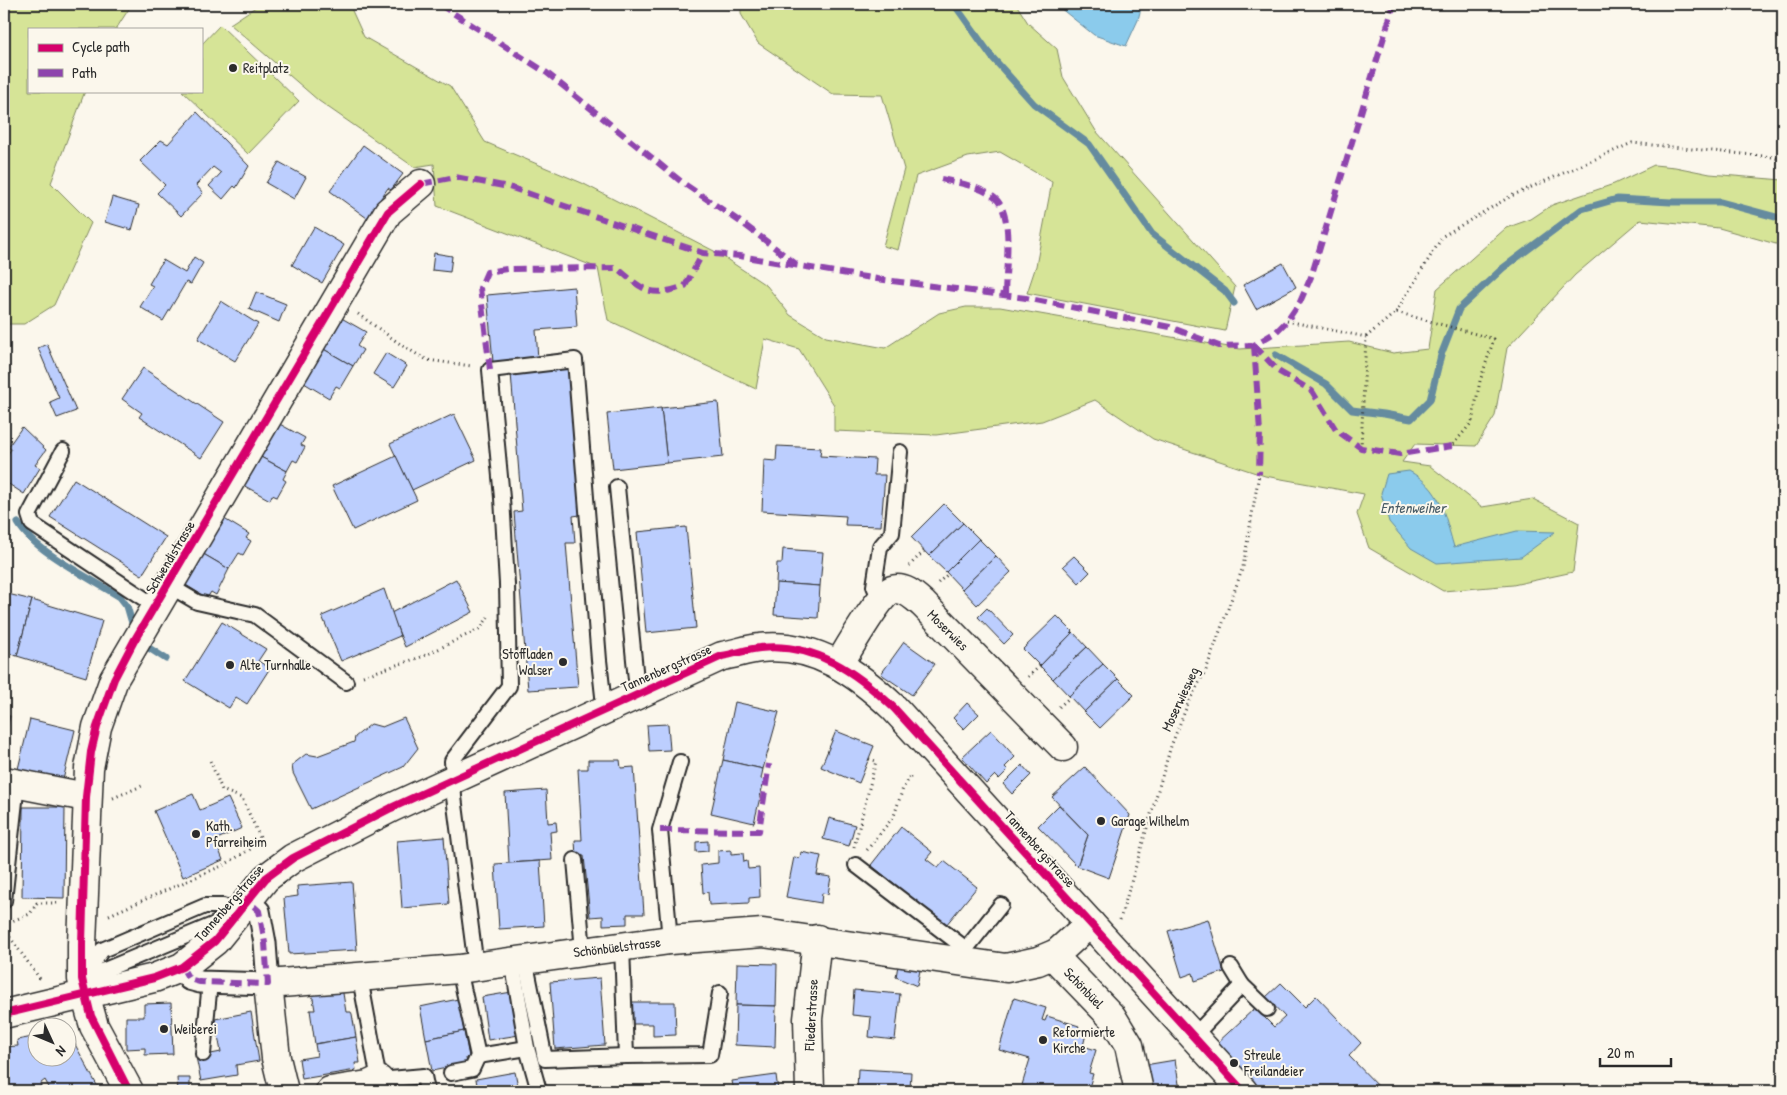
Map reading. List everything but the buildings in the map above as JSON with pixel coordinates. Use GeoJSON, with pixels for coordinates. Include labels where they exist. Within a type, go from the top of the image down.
{"type":"FeatureCollection","features":[{"type":"Feature","properties":{"kind":"street","name":"Schwendistrasse"},"geometry":{"type":"LineString","coordinates":[[130,1091],[94,1026],[84,986],[86,797],[91,752],[103,707],[114,679],[161,596],[388,212],[421,184]]}},
{"type":"Feature","properties":{"kind":"street","name":"Moserwies"},"geometry":{"type":"LineString","coordinates":[[880,600],[891,590],[901,589],[912,594],[1063,746]]}},
{"type":"Feature","properties":{"kind":"street"},"geometry":{"type":"LineString","coordinates":[[839,664],[872,629],[880,600]]}},
{"type":"Feature","properties":{"kind":"street","name":"Tannenbergstrasse"},"geometry":{"type":"LineString","coordinates":[[4,1014],[84,986],[154,978],[182,967],[215,941],[274,870],[293,858],[452,780],[722,656],[760,648],[787,648],[808,652],[839,664],[864,680],[894,708],[1243,1091]]}},
{"type":"Feature","properties":{"kind":"street"},"geometry":{"type":"LineString","coordinates":[[11,782],[86,797]]}},
{"type":"Feature","properties":{"kind":"street"},"geometry":{"type":"LineString","coordinates":[[241,908],[259,911],[266,943],[268,984],[276,1058],[284,1091]]}},
{"type":"Feature","properties":{"kind":"street","name":"Schönbüel"},"geometry":{"type":"LineString","coordinates":[[1090,924],[1057,953],[1060,962],[1112,1017],[1129,1045],[1139,1091]]}},
{"type":"Feature","properties":{"kind":"street","name":"Schönbüelstrasse"},"geometry":{"type":"LineString","coordinates":[[182,967],[189,979],[210,982],[268,984],[467,968],[670,940],[763,933],[965,955],[1006,968],[1038,961],[1057,953]]}},
{"type":"Feature","properties":{"kind":"street","name":"Fliederstrasse"},"geometry":{"type":"LineString","coordinates":[[810,1091],[808,1019],[817,939]]}},
{"type":"Feature","properties":{"kind":"street"},"geometry":{"type":"LineString","coordinates":[[330,1091],[372,1085]]}},
{"type":"Feature","properties":{"kind":"lane"},"geometry":{"type":"LineString","coordinates":[[451,1073],[472,1069],[478,1056],[467,968],[452,761],[509,686],[505,555],[490,370],[575,360],[599,660],[603,696],[608,708]]}},
{"type":"Feature","properties":{"kind":"lane"},"geometry":{"type":"LineString","coordinates":[[63,450],[29,515],[32,524],[161,596],[255,615],[346,682]]}},
{"type":"Feature","properties":{"kind":"lane"},"geometry":{"type":"LineString","coordinates":[[880,600],[874,586],[880,547],[892,532],[900,452]]}},
{"type":"Feature","properties":{"kind":"lane"},"geometry":{"type":"LineString","coordinates":[[617,487],[636,680],[641,692]]}},
{"type":"Feature","properties":{"kind":"lane"},"geometry":{"type":"LineString","coordinates":[[670,940],[660,830],[680,762]]}},
{"type":"Feature","properties":{"kind":"lane"},"geometry":{"type":"LineString","coordinates":[[4,901],[11,782]]}},
{"type":"Feature","properties":{"kind":"lane"},"geometry":{"type":"LineString","coordinates":[[575,860],[583,951]]}},
{"type":"Feature","properties":{"kind":"lane"},"geometry":{"type":"LineString","coordinates":[[856,865],[965,955],[1001,905]]}},
{"type":"Feature","properties":{"kind":"lane"},"geometry":{"type":"LineString","coordinates":[[84,986],[102,950],[205,906],[241,908]]}},
{"type":"Feature","properties":{"kind":"lane"},"geometry":{"type":"LineString","coordinates":[[84,986],[241,908]]}},
{"type":"Feature","properties":{"kind":"lane"},"geometry":{"type":"LineString","coordinates":[[622,946],[626,1056]]}},
{"type":"Feature","properties":{"kind":"lane"},"geometry":{"type":"LineString","coordinates":[[518,960],[545,1059],[710,1055],[720,992]]}},
{"type":"Feature","properties":{"kind":"lane"},"geometry":{"type":"LineString","coordinates":[[518,960],[527,1048],[539,1091]]}},
{"type":"Feature","properties":{"kind":"lane"},"geometry":{"type":"LineString","coordinates":[[1231,967],[1242,985],[1267,1009]]}},
{"type":"Feature","properties":{"kind":"lane"},"geometry":{"type":"LineString","coordinates":[[360,978],[372,1085],[424,1076],[427,1091]]}},
{"type":"Feature","properties":{"kind":"lane"},"geometry":{"type":"LineString","coordinates":[[203,1054],[210,982]]}},
{"type":"Feature","properties":{"kind":"lane"},"geometry":{"type":"LineString","coordinates":[[1193,1037],[1242,985]]}},
{"type":"Feature","properties":{"kind":"lane"},"geometry":{"type":"LineString","coordinates":[[478,1056],[527,1048]]}},
{"type":"Feature","properties":{"kind":"path"},"geometry":{"type":"LineString","coordinates":[[1361,448],[1360,422],[1366,337],[1396,312],[1443,236],[1511,196],[1632,143],[1773,157],[1783,161]]}},
{"type":"Feature","properties":{"kind":"path"},"geometry":{"type":"LineString","coordinates":[[333,304],[347,306],[403,346],[427,360],[490,370]]}},
{"type":"Feature","properties":{"kind":"path"},"geometry":{"type":"LineString","coordinates":[[1396,312],[1460,332],[1494,340],[1480,381],[1472,422],[1452,446]]}},
{"type":"Feature","properties":{"kind":"path"},"geometry":{"type":"LineString","coordinates":[[1287,321],[1366,337]]}},
{"type":"Feature","properties":{"kind":"path"},"geometry":{"type":"LineString","coordinates":[[917,558],[924,551]]}},
{"type":"Feature","properties":{"kind":"path"},"geometry":{"type":"LineString","coordinates":[[939,583],[948,574]]}},
{"type":"Feature","properties":{"kind":"path"},"geometry":{"type":"LineString","coordinates":[[346,682],[424,656],[481,628]]}},
{"type":"Feature","properties":{"kind":"path"},"geometry":{"type":"LineString","coordinates":[[1029,677],[1040,666]]}},
{"type":"Feature","properties":{"kind":"path"},"geometry":{"type":"LineString","coordinates":[[1058,708],[1070,697]]}},
{"type":"Feature","properties":{"kind":"path"},"geometry":{"type":"LineString","coordinates":[[106,916],[217,868],[262,842],[242,798],[222,790],[209,758]]}},
{"type":"Feature","properties":{"kind":"path"},"geometry":{"type":"LineString","coordinates":[[856,865],[852,853],[876,761],[869,759]]}},
{"type":"Feature","properties":{"kind":"path"},"geometry":{"type":"LineString","coordinates":[[856,865],[894,816],[903,788],[910,776]]}},
{"type":"Feature","properties":{"kind":"path"},"geometry":{"type":"LineString","coordinates":[[114,798],[144,785]]}},
{"type":"Feature","properties":{"kind":"path"},"geometry":{"type":"LineString","coordinates":[[4,924],[30,914],[37,903],[63,903]]}},
{"type":"Feature","properties":{"kind":"path"},"geometry":{"type":"LineString","coordinates":[[4,929],[40,980]]}},
{"type":"Feature","properties":{"kind":"green space"},"geometry":{"type":"Polygon","coordinates":[[[4,4],[132,4],[117,28],[28,28],[28,92],[85,92],[51,183],[91,223],[54,305],[24,324],[4,324],[4,4]]]}},
{"type":"Feature","properties":{"kind":"green space"},"geometry":{"type":"Polygon","coordinates":[[[260,4],[349,4],[364,37],[450,86],[485,142],[582,183],[716,252],[767,286],[790,315],[826,337],[885,348],[939,313],[966,307],[1000,307],[1240,349],[1349,342],[1393,353],[1428,349],[1437,289],[1506,228],[1531,219],[1552,205],[1614,184],[1654,165],[1710,174],[1783,180],[1783,246],[1719,228],[1640,220],[1575,275],[1507,348],[1495,416],[1476,446],[1415,444],[1402,462],[1430,466],[1482,507],[1533,499],[1579,523],[1573,572],[1513,585],[1443,591],[1369,548],[1357,514],[1364,494],[1265,476],[1153,439],[1095,400],[1042,421],[936,435],[834,431],[834,405],[799,349],[765,339],[756,389],[608,320],[598,268],[437,206],[434,164],[414,167],[319,101],[230,24],[260,4]]]}},
{"type":"Feature","properties":{"kind":"green space"},"geometry":{"type":"Polygon","coordinates":[[[741,4],[1016,4],[1028,23],[1057,49],[1063,77],[1096,131],[1235,287],[1225,331],[1027,293],[1036,266],[1052,182],[1000,152],[968,157],[916,176],[898,250],[883,246],[904,169],[882,95],[833,94],[758,43],[741,14],[741,4]]]}},
{"type":"Feature","properties":{"kind":"green space","name":"Reitplatz"},"geometry":{"type":"Polygon","coordinates":[[[220,25],[299,101],[248,154],[183,92],[202,92],[202,44],[220,25]]]}},
{"type":"Feature","properties":{"kind":"water"},"geometry":{"type":"Polygon","coordinates":[[[1055,4],[1142,4],[1138,20],[1126,46],[1094,35],[1055,4]]]}},
{"type":"Feature","properties":{"kind":"water","name":"Entenweiher"},"geometry":{"type":"Polygon","coordinates":[[[1409,471],[1420,478],[1435,494],[1444,513],[1454,547],[1517,531],[1555,532],[1521,557],[1437,563],[1411,548],[1389,522],[1381,493],[1387,474],[1409,471]]]}},
{"type":"Feature","properties":{"kind":"waterway"},"geometry":{"type":"LineString","coordinates":[[954,4],[992,57],[1034,104],[1089,144],[1152,234],[1225,291],[1234,303]]}},
{"type":"Feature","properties":{"kind":"waterway"},"geometry":{"type":"LineString","coordinates":[[1276,355],[1326,384],[1352,410],[1411,419],[1430,400],[1441,355],[1459,309],[1503,268],[1582,209],[1617,199],[1720,202],[1783,219]]}},
{"type":"Feature","properties":{"kind":"waterway"},"geometry":{"type":"LineString","coordinates":[[18,523],[26,534],[50,554],[120,597],[127,606],[134,630]]}},
{"type":"Feature","properties":{"kind":"waterway"},"geometry":{"type":"LineString","coordinates":[[149,648],[166,659]]}},
{"type":"Feature","properties":{"kind":"marked path"},"geometry":{"type":"LineString","coordinates":[[439,4],[547,73],[683,183],[745,225],[796,264]]}},
{"type":"Feature","properties":{"kind":"marked path"},"geometry":{"type":"LineString","coordinates":[[421,184],[455,177],[509,187],[703,253],[740,256],[877,279],[1026,298],[1170,327],[1219,346],[1254,345],[1276,332],[1287,321],[1300,302],[1311,277],[1394,4]]}},
{"type":"Feature","properties":{"kind":"marked path"},"geometry":{"type":"LineString","coordinates":[[941,179],[983,191],[995,198],[1001,206],[1005,217],[1008,244],[1005,295]]}},
{"type":"Feature","properties":{"kind":"marked path"},"geometry":{"type":"LineString","coordinates":[[490,370],[480,288],[487,272],[507,269],[617,268],[641,287],[655,292],[673,290],[685,286],[703,253]]}},
{"type":"Feature","properties":{"kind":"marked path"},"geometry":{"type":"LineString","coordinates":[[1254,345],[1278,371],[1312,391],[1336,430],[1361,448],[1400,454],[1452,446]]}},
{"type":"Feature","properties":{"kind":"marked path"},"geometry":{"type":"LineString","coordinates":[[1254,345],[1260,432],[1259,474]]}},
{"type":"Feature","properties":{"kind":"marked path"},"geometry":{"type":"LineString","coordinates":[[660,830],[759,831],[769,764]]}},
{"type":"Feature","properties":{"kind":"marked path"},"geometry":{"type":"LineString","coordinates":[[182,967],[189,979],[200,982],[268,984],[265,943],[259,911],[247,900]]}},
{"type":"Feature","properties":{"kind":"cycle path"},"geometry":{"type":"LineString","coordinates":[[129,1091],[91,1016],[82,979],[86,797],[91,752],[97,727],[114,679],[134,641],[388,212],[421,184]]}},
{"type":"Feature","properties":{"kind":"cycle path"},"geometry":{"type":"LineString","coordinates":[[4,1014],[154,978],[182,967],[215,941],[266,878],[293,858],[391,808],[722,656],[755,649],[780,647],[817,655],[834,663],[865,683],[894,708],[1243,1091]]}},
{"type":"Feature","properties":{"kind":"place","name":"Reitplatz"},"geometry":{"type":"Point","coordinates":[233,68]}},
{"type":"Feature","properties":{"kind":"place","name":"Stoffladen Walser"},"geometry":{"type":"Point","coordinates":[563,662]}},
{"type":"Feature","properties":{"kind":"place","name":"Alte Turnhalle"},"geometry":{"type":"Point","coordinates":[230,665]}},
{"type":"Feature","properties":{"kind":"place","name":"Garage Wilhelm"},"geometry":{"type":"Point","coordinates":[1101,821]}},
{"type":"Feature","properties":{"kind":"place","name":"Kath. Pfarreiheim"},"geometry":{"type":"Point","coordinates":[196,834]}},
{"type":"Feature","properties":{"kind":"place","name":"Weiberei"},"geometry":{"type":"Point","coordinates":[164,1029]}},
{"type":"Feature","properties":{"kind":"place","name":"Reformierte Kirche"},"geometry":{"type":"Point","coordinates":[1043,1040]}},
{"type":"Feature","properties":{"kind":"place","name":"Streule Freilandeier"},"geometry":{"type":"Point","coordinates":[1234,1063]}}]}
